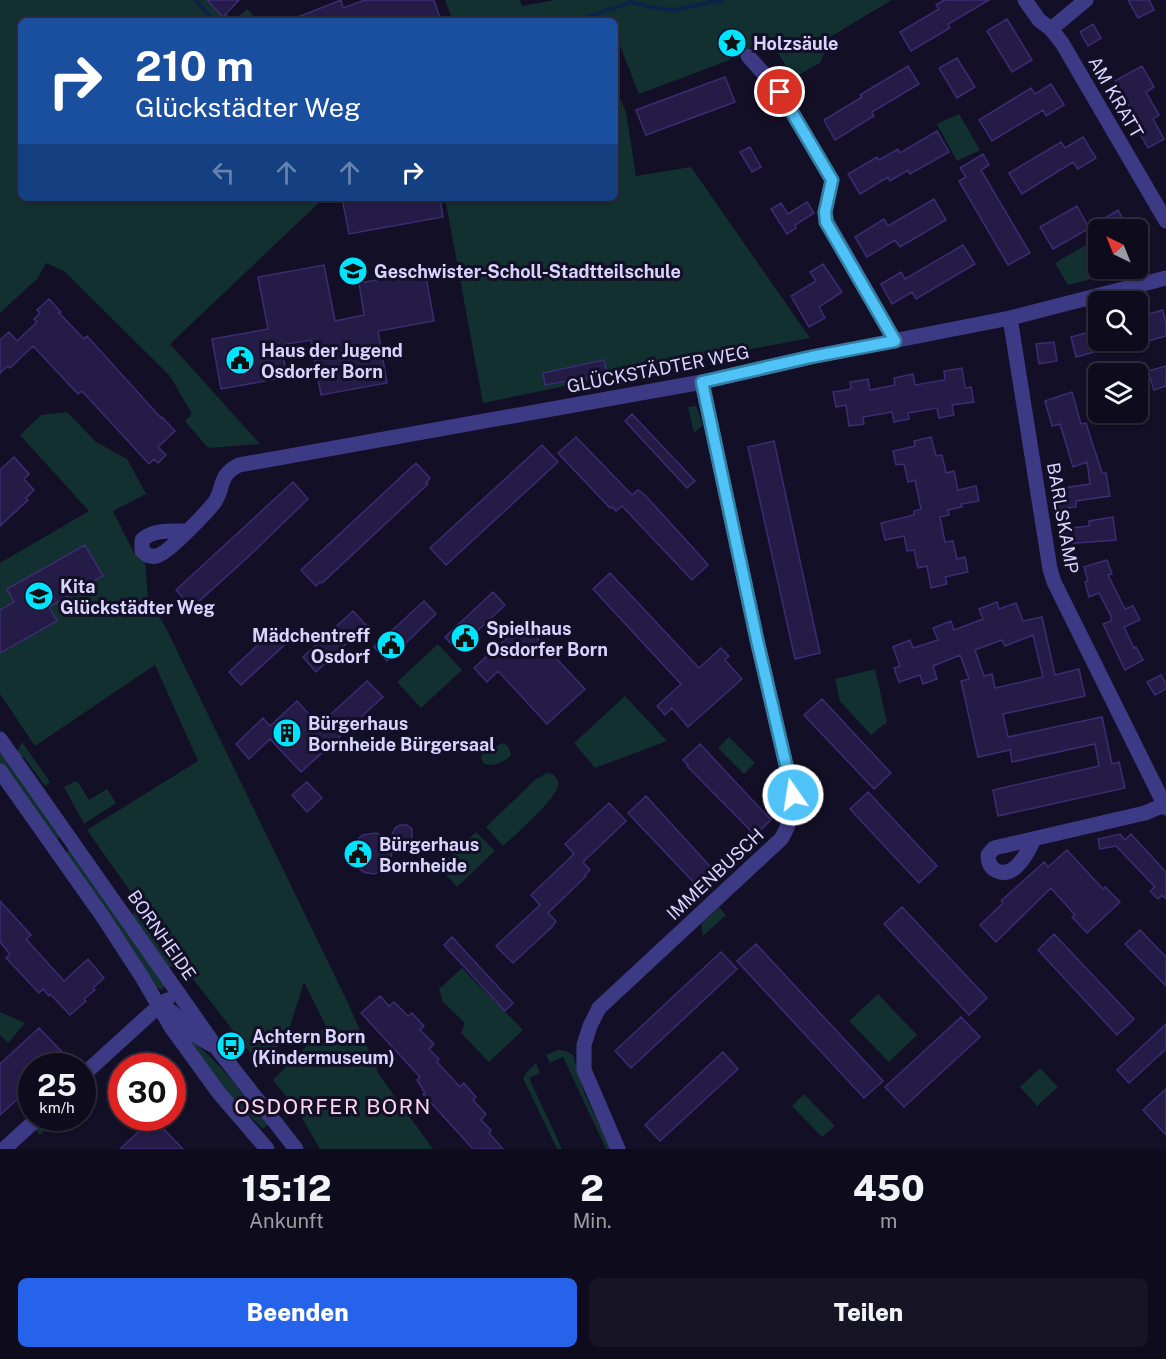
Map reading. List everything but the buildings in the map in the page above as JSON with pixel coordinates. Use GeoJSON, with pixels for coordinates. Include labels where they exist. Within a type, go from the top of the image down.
{"type":"FeatureCollection","features":[{"type":"Feature","properties":{"kind":"street","name":"AM KRATT"},"geometry":{"type":"LineString","coordinates":[[1025,0],[1039,20],[1062,43],[1166,221]]}},
{"type":"Feature","properties":{"kind":"street"},"geometry":{"type":"LineString","coordinates":[[1051,30],[1086,0]]}},
{"type":"Feature","properties":{"kind":"street"},"geometry":{"type":"LineString","coordinates":[[748,56],[780,92],[832,180],[825,212],[826,222],[895,341]]}},
{"type":"Feature","properties":{"kind":"street","name":"GLÜCKSTÄDTER WEG"},"geometry":{"type":"LineString","coordinates":[[186,531],[213,504],[226,474],[239,465],[702,382],[811,357],[1010,318],[1166,278]]}},
{"type":"Feature","properties":{"kind":"street","name":"BARLSKAMP"},"geometry":{"type":"LineString","coordinates":[[1010,318],[1050,569],[1054,582],[1165,806]]}},
{"type":"Feature","properties":{"kind":"street","name":"IMMENBUSCH"},"geometry":{"type":"LineString","coordinates":[[618,1149],[584,1070],[585,1046],[594,1017],[599,1008],[781,839],[788,827],[792,812],[793,795],[757,640],[702,382]]}},
{"type":"Feature","properties":{"kind":"street","name":"BORNHEIDE"},"geometry":{"type":"LineString","coordinates":[[0,740],[216,1047],[296,1149]]}},
{"type":"Feature","properties":{"kind":"street","name":"BORNHEIDE"},"geometry":{"type":"LineString","coordinates":[[0,771],[103,917],[171,1027],[219,1093],[267,1149]]}},
{"type":"Feature","properties":{"kind":"street"},"geometry":{"type":"LineString","coordinates":[[1034,839],[1145,813],[1165,806]]}},
{"type":"Feature","properties":{"kind":"street"},"geometry":{"type":"LineString","coordinates":[[96,1063],[159,1006],[177,993]]}},
{"type":"Feature","properties":{"kind":"street"},"geometry":{"type":"LineString","coordinates":[[159,1006],[172,1012],[193,1034],[216,1047]]}},
{"type":"Feature","properties":{"kind":"street"},"geometry":{"type":"LineString","coordinates":[[4,1149],[24,1131]]}},
{"type":"Feature","properties":{"kind":"green space"},"geometry":{"type":"Polygon","coordinates":[[[0,0],[213,0],[231,18],[18,18],[18,201],[321,201],[170,344],[260,444],[208,448],[185,421],[192,414],[170,376],[64,271],[46,263],[38,278],[0,313],[0,0]]]}},
{"type":"Feature","properties":{"kind":"green space"},"geometry":{"type":"Polygon","coordinates":[[[445,0],[520,0],[522,6],[555,0],[892,0],[830,37],[820,63],[793,78],[769,37],[727,61],[639,94],[618,41],[618,18],[452,18],[445,0]]]}},
{"type":"Feature","properties":{"kind":"green space"},"geometry":{"type":"Polygon","coordinates":[[[247,9],[256,18],[237,18],[247,9]]]}},
{"type":"Feature","properties":{"kind":"green space"},"geometry":{"type":"Polygon","coordinates":[[[618,94],[626,112],[636,176],[691,167],[810,338],[483,403],[446,201],[618,201],[618,94]]]}},
{"type":"Feature","properties":{"kind":"green space"},"geometry":{"type":"Polygon","coordinates":[[[959,114],[980,150],[957,161],[937,124],[959,114]]]}},
{"type":"Feature","properties":{"kind":"green space"},"geometry":{"type":"Polygon","coordinates":[[[1088,244],[1088,279],[1091,279],[1068,285],[1055,263],[1088,244]]]}},
{"type":"Feature","properties":{"kind":"green space"},"geometry":{"type":"Polygon","coordinates":[[[696,406],[703,425],[694,433],[688,407],[696,406]]]}},
{"type":"Feature","properties":{"kind":"green space"},"geometry":{"type":"Polygon","coordinates":[[[67,412],[96,442],[127,459],[146,494],[113,511],[134,553],[145,562],[148,598],[166,628],[348,1003],[380,1076],[433,1149],[320,1149],[298,1111],[273,1080],[326,1026],[304,982],[286,1039],[259,1064],[183,966],[87,830],[198,761],[155,665],[35,746],[0,694],[0,563],[89,511],[20,435],[41,415],[67,412]]]}},
{"type":"Feature","properties":{"kind":"green space"},"geometry":{"type":"Polygon","coordinates":[[[438,644],[462,670],[421,708],[397,682],[438,644]]]}},
{"type":"Feature","properties":{"kind":"green space"},"geometry":{"type":"Polygon","coordinates":[[[875,669],[887,722],[871,735],[840,701],[835,679],[875,669]]]}},
{"type":"Feature","properties":{"kind":"green space"},"geometry":{"type":"Polygon","coordinates":[[[625,696],[667,741],[595,768],[574,743],[625,696]]]}},
{"type":"Feature","properties":{"kind":"green space"},"geometry":{"type":"Polygon","coordinates":[[[729,737],[755,763],[744,774],[718,748],[729,737]]]}},
{"type":"Feature","properties":{"kind":"green space"},"geometry":{"type":"Polygon","coordinates":[[[22,742],[50,782],[45,786],[24,757],[18,757],[16,754],[22,742]]]}},
{"type":"Feature","properties":{"kind":"green space"},"geometry":{"type":"Polygon","coordinates":[[[503,743],[508,746],[511,755],[508,758],[495,765],[483,763],[481,757],[483,753],[503,743]]]}},
{"type":"Feature","properties":{"kind":"green space"},"geometry":{"type":"Polygon","coordinates":[[[0,746],[63,835],[54,841],[0,765],[0,746]]]}},
{"type":"Feature","properties":{"kind":"green space"},"geometry":{"type":"Polygon","coordinates":[[[547,773],[553,774],[558,781],[555,792],[534,817],[503,846],[486,827],[536,779],[547,773]]]}},
{"type":"Feature","properties":{"kind":"green space"},"geometry":{"type":"Polygon","coordinates":[[[78,782],[89,800],[107,789],[116,803],[84,824],[64,787],[78,782]]]}},
{"type":"Feature","properties":{"kind":"green space"},"geometry":{"type":"Polygon","coordinates":[[[476,832],[495,851],[457,887],[439,867],[476,832]]]}},
{"type":"Feature","properties":{"kind":"green space"},"geometry":{"type":"Polygon","coordinates":[[[72,847],[165,985],[162,990],[156,987],[64,854],[72,847]]]}},
{"type":"Feature","properties":{"kind":"green space"},"geometry":{"type":"Polygon","coordinates":[[[719,907],[726,915],[703,936],[701,924],[719,907]]]}},
{"type":"Feature","properties":{"kind":"green space"},"geometry":{"type":"Polygon","coordinates":[[[134,911],[174,967],[167,967],[131,916],[134,911]]]}},
{"type":"Feature","properties":{"kind":"green space"},"geometry":{"type":"Polygon","coordinates":[[[462,968],[523,1030],[489,1062],[461,1033],[465,1023],[443,1002],[439,989],[462,968]]]}},
{"type":"Feature","properties":{"kind":"green space"},"geometry":{"type":"Polygon","coordinates":[[[878,994],[917,1035],[889,1062],[849,1021],[878,994]]]}},
{"type":"Feature","properties":{"kind":"green space"},"geometry":{"type":"Polygon","coordinates":[[[0,1012],[25,1023],[8,1043],[0,1035],[0,1012]]]}},
{"type":"Feature","properties":{"kind":"green space"},"geometry":{"type":"Polygon","coordinates":[[[189,1038],[221,1068],[268,1125],[263,1129],[234,1101],[189,1038]]]}},
{"type":"Feature","properties":{"kind":"green space"},"geometry":{"type":"Polygon","coordinates":[[[558,1050],[573,1055],[585,1095],[611,1149],[606,1149],[563,1057],[550,1063],[546,1055],[558,1050]]]}},
{"type":"Feature","properties":{"kind":"green space"},"geometry":{"type":"Polygon","coordinates":[[[536,1063],[540,1073],[529,1078],[562,1149],[557,1149],[523,1078],[536,1063]]]}},
{"type":"Feature","properties":{"kind":"green space"},"geometry":{"type":"Polygon","coordinates":[[[1040,1068],[1058,1087],[1037,1106],[1020,1087],[1040,1068]]]}},
{"type":"Feature","properties":{"kind":"green space"},"geometry":{"type":"Polygon","coordinates":[[[804,1094],[835,1126],[822,1137],[792,1106],[804,1094]]]}},
{"type":"Feature","properties":{"kind":"waterway"},"geometry":{"type":"LineString","coordinates":[[195,0],[211,18]]}},
{"type":"Feature","properties":{"kind":"waterway"},"geometry":{"type":"LineString","coordinates":[[585,18],[631,2],[674,10],[722,0]]}},
{"type":"Feature","properties":{"kind":"place","name":"Holzsäule"},"geometry":{"type":"Point","coordinates":[732,43]}},
{"type":"Feature","properties":{"kind":"place","name":"Geschwister-Scholl-Stadtteilschule"},"geometry":{"type":"Point","coordinates":[353,271]}},
{"type":"Feature","properties":{"kind":"place","name":"Haus der Jugend Osdorfer Born"},"geometry":{"type":"Point","coordinates":[240,360]}},
{"type":"Feature","properties":{"kind":"place","name":"Kita Glückstädter Weg"},"geometry":{"type":"Point","coordinates":[39,596]}},
{"type":"Feature","properties":{"kind":"place","name":"Spielhaus Osdorfer Born"},"geometry":{"type":"Point","coordinates":[465,638]}},
{"type":"Feature","properties":{"kind":"place","name":"Mädchentreff Osdorf"},"geometry":{"type":"Point","coordinates":[391,645]}},
{"type":"Feature","properties":{"kind":"place","name":"Bürgerhaus Bornheide Bürgersaal"},"geometry":{"type":"Point","coordinates":[287,733]}},
{"type":"Feature","properties":{"kind":"place","name":"Bürgerhaus Bornheide"},"geometry":{"type":"Point","coordinates":[358,854]}},
{"type":"Feature","properties":{"kind":"place","name":"Achtern Born (Kindermuseum)"},"geometry":{"type":"Point","coordinates":[231,1046]}},
{"type":"Feature","properties":{"kind":"district","name":"OSDORFER BORN"},"geometry":{"type":"Point","coordinates":[333,1106]}},
{"type":"Feature","properties":{"kind":"route"},"geometry":{"type":"LineString","coordinates":[[780,92],[832,180],[825,212],[826,222],[895,341],[811,357],[702,382],[769,696],[793,795]]}}]}
